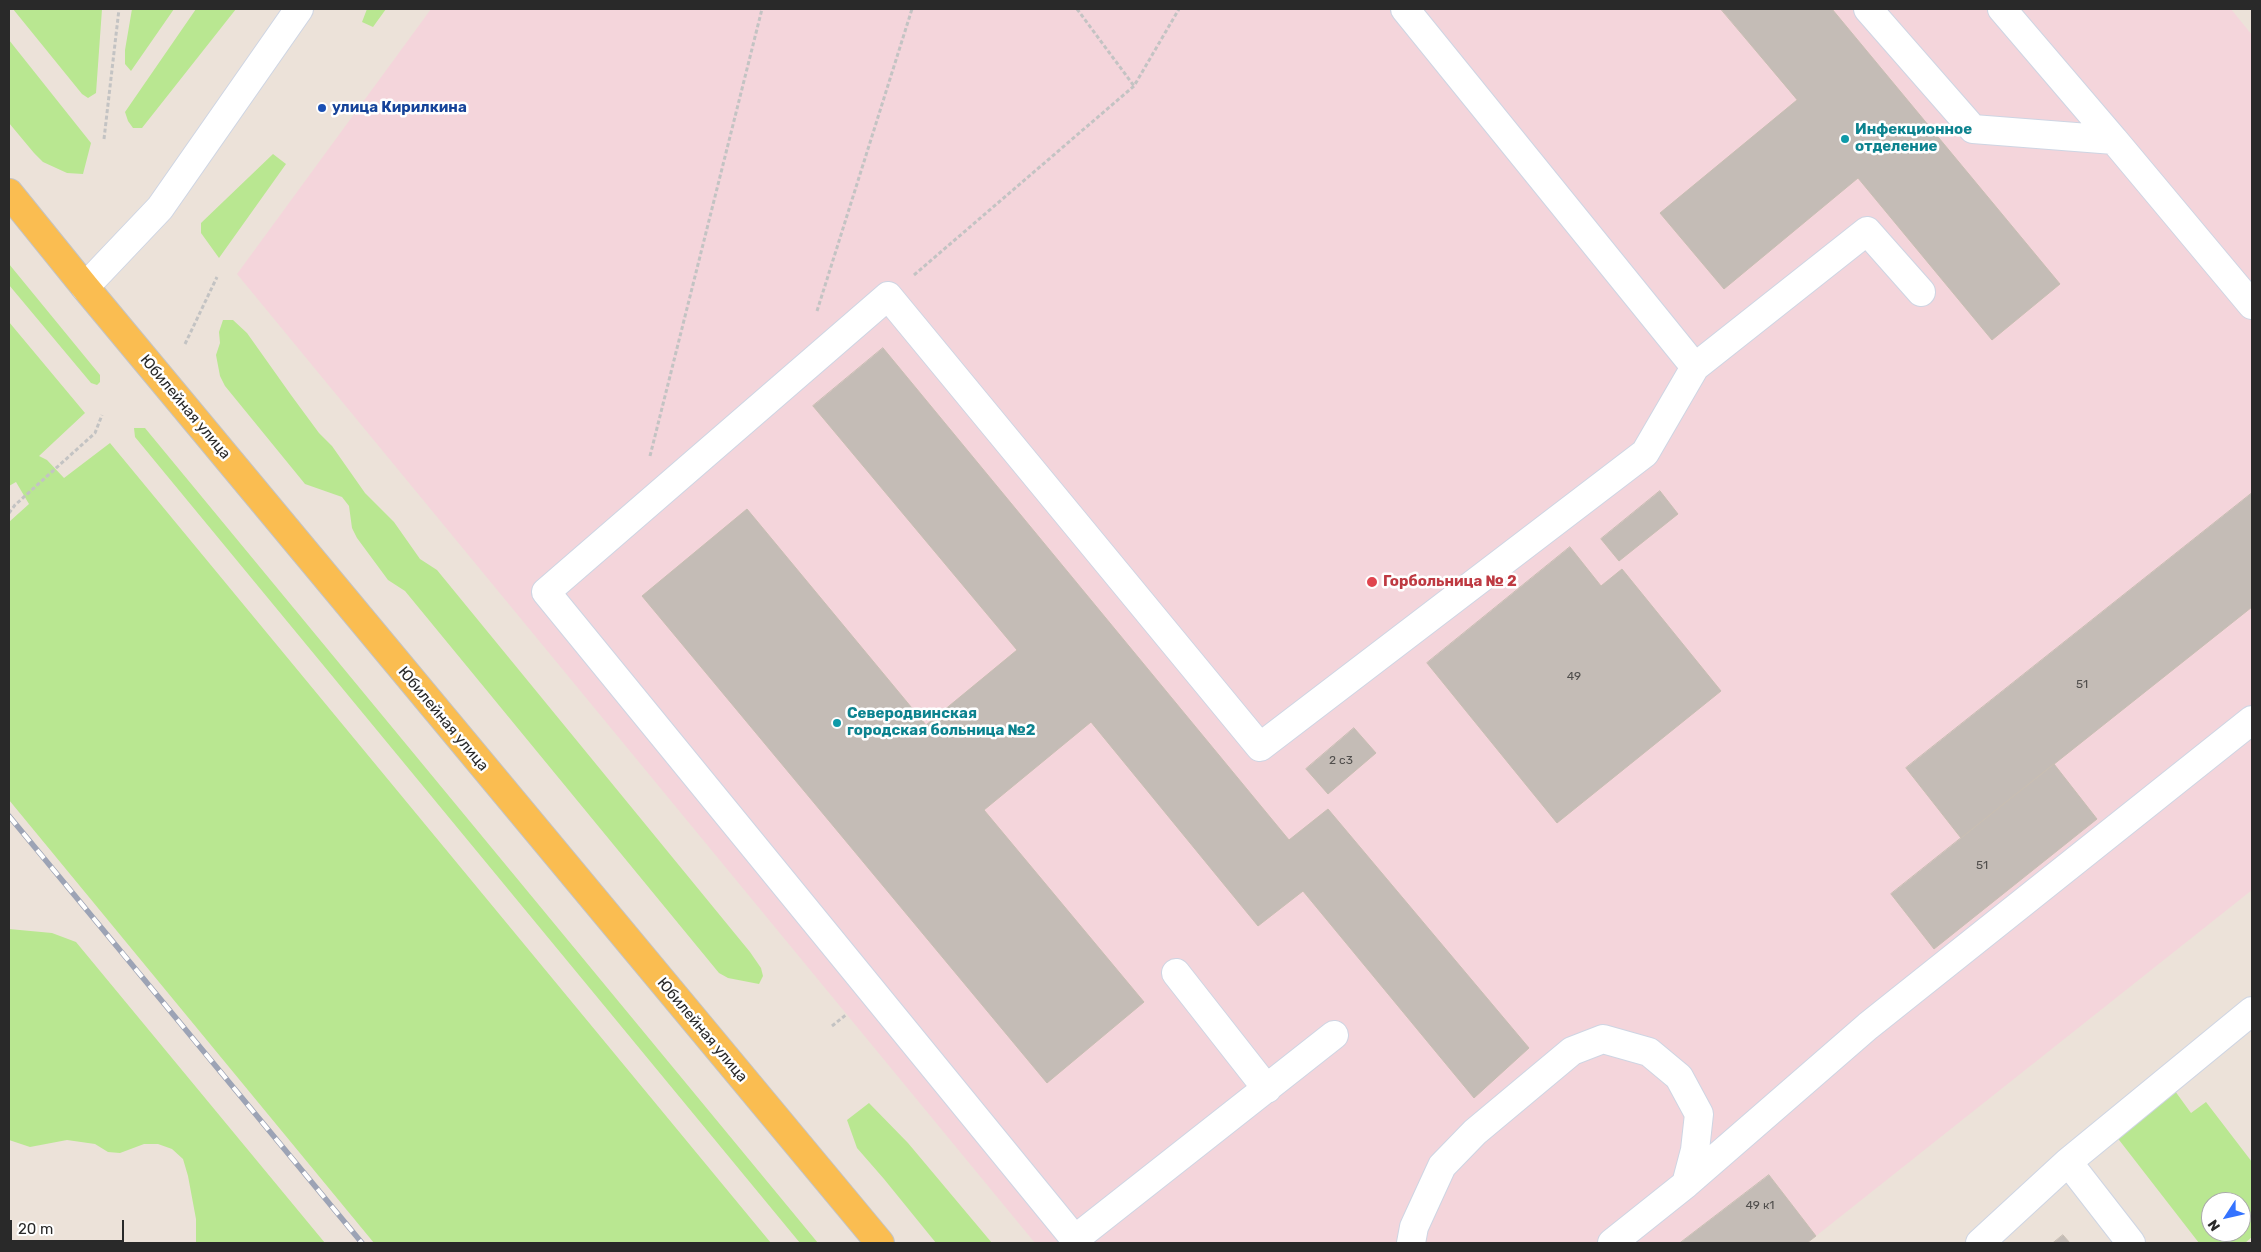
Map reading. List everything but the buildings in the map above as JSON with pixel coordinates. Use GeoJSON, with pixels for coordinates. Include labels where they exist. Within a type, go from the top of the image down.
{"type":"FeatureCollection","features":[{"type":"Feature","properties":{"kind":"main road","name":"Юбилейная улица"},"geometry":{"type":"LineString","coordinates":[[9,193],[85,287],[880,1243]]}},
{"type":"Feature","properties":{"kind":"street"},"geometry":{"type":"LineString","coordinates":[[85,287],[160,208],[299,9]]}},
{"type":"Feature","properties":{"kind":"street"},"geometry":{"type":"LineString","coordinates":[[1405,9],[1695,367]]}},
{"type":"Feature","properties":{"kind":"street"},"geometry":{"type":"LineString","coordinates":[[1868,9],[1973,129],[2114,140]]}},
{"type":"Feature","properties":{"kind":"street"},"geometry":{"type":"LineString","coordinates":[[2002,9],[2252,305]]}},
{"type":"Feature","properties":{"kind":"street"},"geometry":{"type":"LineString","coordinates":[[1334,1035],[1077,1241],[546,592],[888,296],[1260,747],[1645,453],[1695,367],[1867,230],[1921,292]]}},
{"type":"Feature","properties":{"kind":"street"},"geometry":{"type":"LineString","coordinates":[[1612,1243],[1686,1184],[1868,1026],[2252,720]]}},
{"type":"Feature","properties":{"kind":"street"},"geometry":{"type":"LineString","coordinates":[[1176,973],[1267,1089]]}},
{"type":"Feature","properties":{"kind":"street"},"geometry":{"type":"LineString","coordinates":[[1980,1243],[2068,1162],[2252,1011]]}},
{"type":"Feature","properties":{"kind":"street"},"geometry":{"type":"LineString","coordinates":[[1410,1243],[1414,1227],[1442,1166],[1475,1132],[1572,1051],[1603,1040],[1649,1052],[1679,1077],[1699,1114],[1695,1150],[1686,1184]]}},
{"type":"Feature","properties":{"kind":"street"},"geometry":{"type":"LineString","coordinates":[[2068,1162],[2130,1243]]}},
{"type":"Feature","properties":{"kind":"path"},"geometry":{"type":"LineString","coordinates":[[104,139],[119,9]]}},
{"type":"Feature","properties":{"kind":"path"},"geometry":{"type":"LineString","coordinates":[[650,458],[762,9]]}},
{"type":"Feature","properties":{"kind":"path"},"geometry":{"type":"LineString","coordinates":[[815,319],[912,9]]}},
{"type":"Feature","properties":{"kind":"path"},"geometry":{"type":"LineString","coordinates":[[1077,9],[1134,86]]}},
{"type":"Feature","properties":{"kind":"path"},"geometry":{"type":"LineString","coordinates":[[888,296],[1134,86],[1179,9]]}},
{"type":"Feature","properties":{"kind":"path"},"geometry":{"type":"LineString","coordinates":[[185,344],[217,277]]}},
{"type":"Feature","properties":{"kind":"path"},"geometry":{"type":"LineString","coordinates":[[9,513],[15,505],[95,433],[102,415]]}},
{"type":"Feature","properties":{"kind":"shaded area","name":"Горбольница № 2"},"geometry":{"type":"Polygon","coordinates":[[[431,9],[2231,9],[2252,35],[2252,890],[1816,1236],[1769,1175],[1680,1243],[1035,1243],[237,274],[431,9]]]}},
{"type":"Feature","properties":{"kind":"green space"},"geometry":{"type":"Polygon","coordinates":[[[13,9],[102,9],[96,93],[88,98],[82,94],[13,9]]]}},
{"type":"Feature","properties":{"kind":"green space"},"geometry":{"type":"Polygon","coordinates":[[[132,9],[174,9],[131,71],[125,64],[125,50],[132,9]]]}},
{"type":"Feature","properties":{"kind":"green space"},"geometry":{"type":"Polygon","coordinates":[[[196,9],[236,9],[142,128],[133,128],[125,112],[196,9]]]}},
{"type":"Feature","properties":{"kind":"green space"},"geometry":{"type":"Polygon","coordinates":[[[367,9],[386,9],[373,27],[362,22],[367,9]]]}},
{"type":"Feature","properties":{"kind":"green space"},"geometry":{"type":"Polygon","coordinates":[[[9,40],[91,143],[83,174],[67,173],[43,162],[9,123],[9,40]]]}},
{"type":"Feature","properties":{"kind":"green space"},"geometry":{"type":"Polygon","coordinates":[[[273,154],[286,164],[219,258],[201,233],[201,223],[273,154]]]}},
{"type":"Feature","properties":{"kind":"green space"},"geometry":{"type":"Polygon","coordinates":[[[9,264],[100,375],[100,382],[97,385],[91,383],[9,285],[9,264]]]}},
{"type":"Feature","properties":{"kind":"green space"},"geometry":{"type":"Polygon","coordinates":[[[223,320],[233,320],[247,333],[365,493],[394,522],[420,559],[437,570],[750,952],[761,968],[763,976],[759,984],[728,978],[719,973],[405,591],[388,580],[357,538],[352,528],[349,506],[342,497],[305,484],[225,386],[220,376],[216,355],[220,343],[219,332],[223,320]]]}},
{"type":"Feature","properties":{"kind":"green space"},"geometry":{"type":"Polygon","coordinates":[[[9,322],[85,413],[39,456],[47,460],[64,478],[110,443],[771,1243],[374,1243],[9,800],[9,522],[29,504],[16,482],[9,486],[9,322]]]}},
{"type":"Feature","properties":{"kind":"green space"},"geometry":{"type":"Polygon","coordinates":[[[134,428],[145,428],[818,1243],[800,1243],[135,437],[134,428]]]}},
{"type":"Feature","properties":{"kind":"green space"},"geometry":{"type":"Polygon","coordinates":[[[9,929],[52,933],[76,942],[325,1243],[196,1243],[196,1219],[183,1159],[172,1149],[158,1144],[144,1144],[120,1153],[108,1152],[95,1144],[67,1140],[30,1147],[9,1140],[9,929]]]}},
{"type":"Feature","properties":{"kind":"green space"},"geometry":{"type":"Polygon","coordinates":[[[2175,1091],[2191,1113],[2206,1102],[2252,1162],[2252,1237],[2251,1192],[2201,1192],[2201,1242],[2246,1242],[2199,1243],[2116,1136],[2175,1091]]]}},
{"type":"Feature","properties":{"kind":"green space"},"geometry":{"type":"Polygon","coordinates":[[[869,1103],[908,1143],[992,1243],[936,1243],[857,1148],[847,1120],[869,1103]]]}},
{"type":"Feature","properties":{"kind":"railway"},"geometry":{"type":"LineString","coordinates":[[9,816],[362,1243]]}},
{"type":"Feature","properties":{"kind":"place","name":"улица Кирилкина"},"geometry":{"type":"Point","coordinates":[322,108]}},
{"type":"Feature","properties":{"kind":"place","name":"Инфекционное отделение"},"geometry":{"type":"Point","coordinates":[1845,139]}},
{"type":"Feature","properties":{"kind":"place","name":"Горбольница № 2"},"geometry":{"type":"Point","coordinates":[1372,582]}},
{"type":"Feature","properties":{"kind":"place","name":"Северодвинская городская больница №2"},"geometry":{"type":"Point","coordinates":[837,723]}}]}
